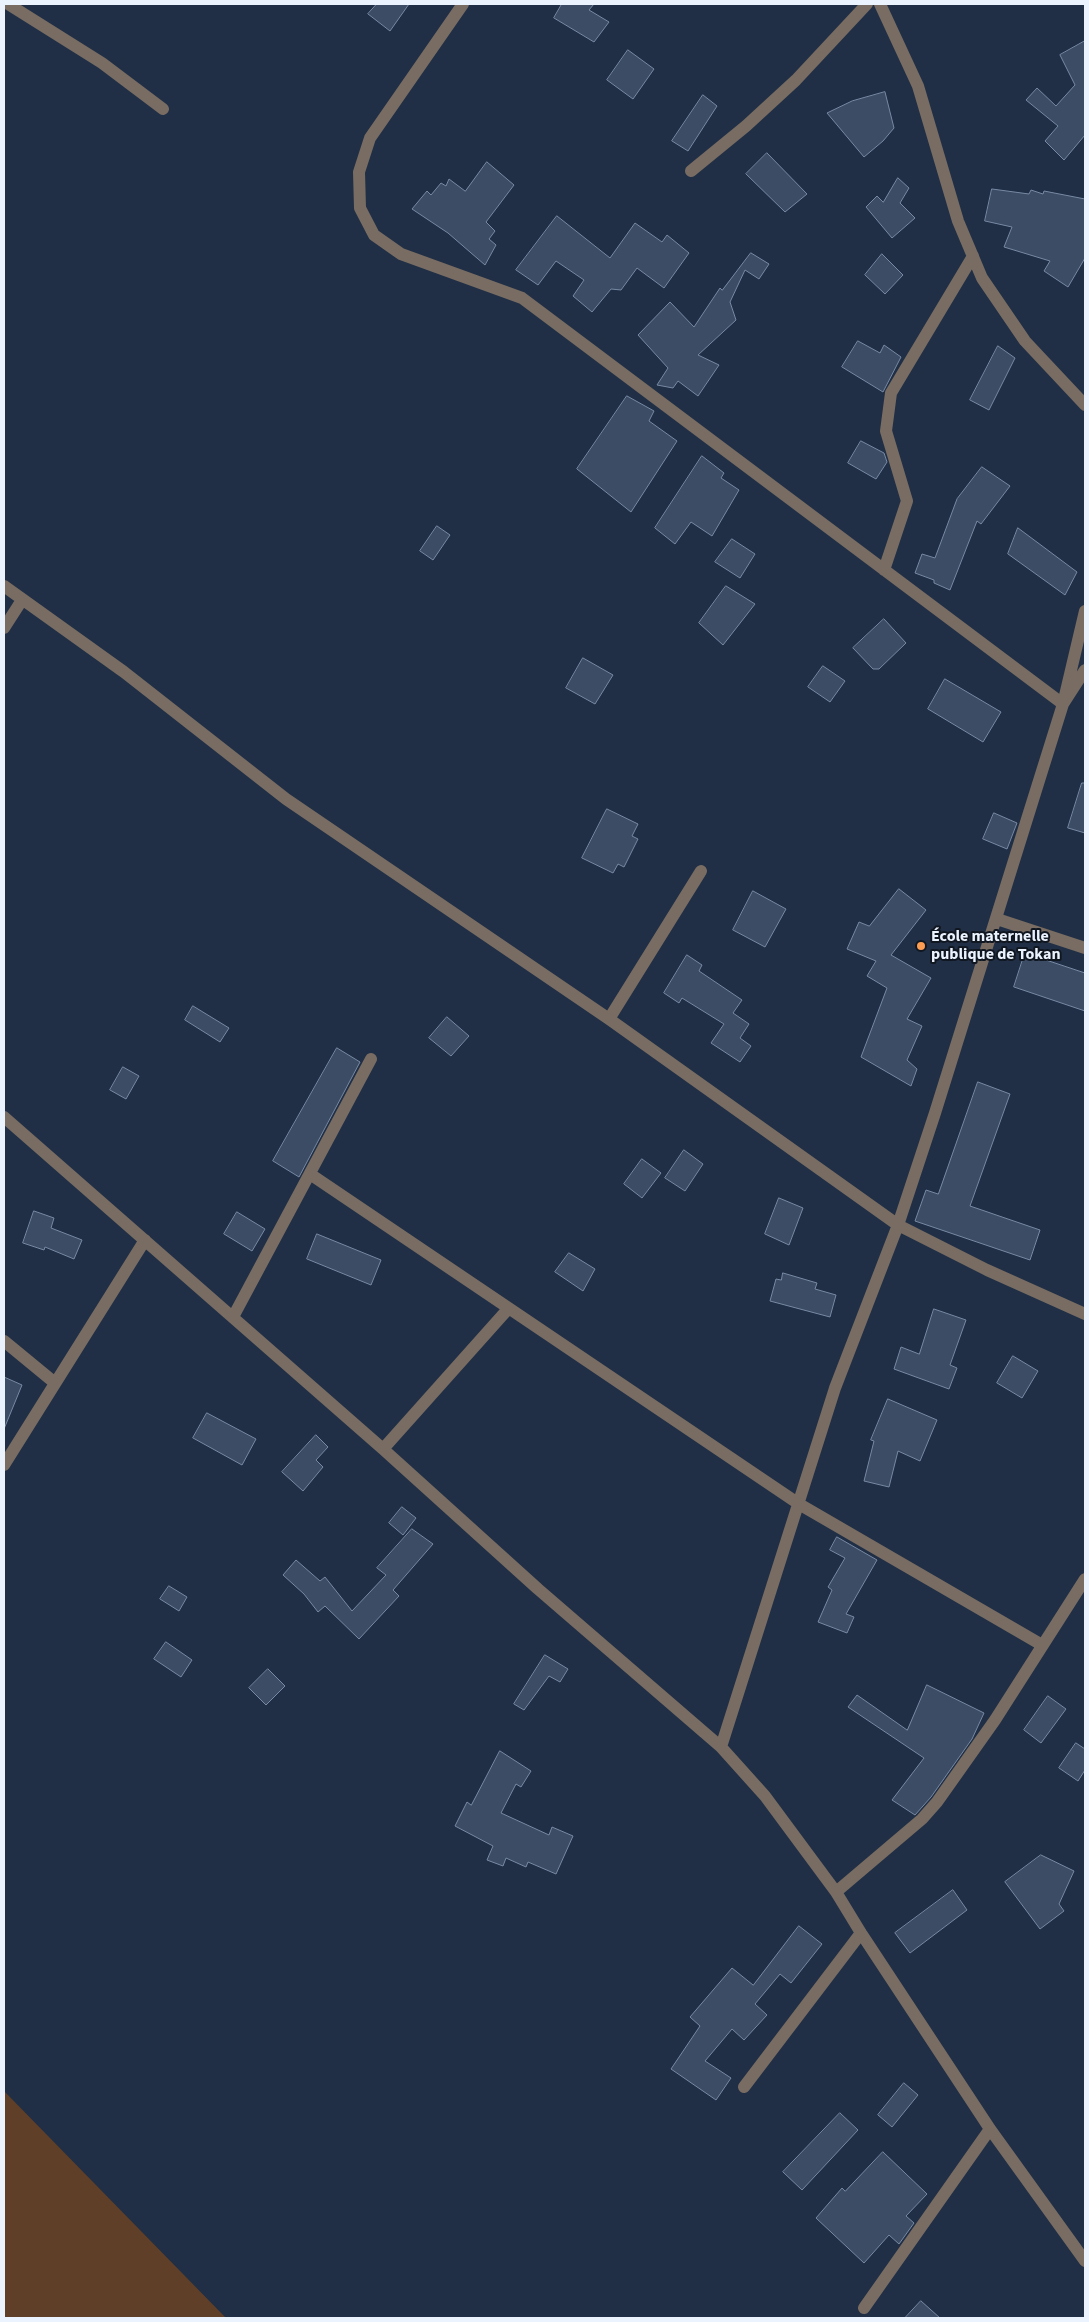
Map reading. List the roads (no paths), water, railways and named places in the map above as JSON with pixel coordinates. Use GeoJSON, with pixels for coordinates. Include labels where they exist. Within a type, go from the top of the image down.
{"type":"FeatureCollection","features":[{"type":"Feature","properties":{"kind":"street"},"geometry":{"type":"LineString","coordinates":[[8,4],[102,63],[163,109]]}},
{"type":"Feature","properties":{"kind":"street"},"geometry":{"type":"LineString","coordinates":[[463,4],[370,138],[359,172],[360,208],[374,235],[401,254],[522,298],[1063,704]]}},
{"type":"Feature","properties":{"kind":"street"},"geometry":{"type":"LineString","coordinates":[[691,171],[746,126],[796,80],[867,4]]}},
{"type":"Feature","properties":{"kind":"street"},"geometry":{"type":"LineString","coordinates":[[880,4],[918,86],[958,221],[982,278],[1026,341],[1085,405]]}},
{"type":"Feature","properties":{"kind":"street"},"geometry":{"type":"LineString","coordinates":[[884,570],[907,501],[886,431],[890,393],[973,256]]}},
{"type":"Feature","properties":{"kind":"street"},"geometry":{"type":"LineString","coordinates":[[4,586],[124,672],[286,799],[609,1019],[898,1224],[987,1270],[1085,1314]]}},
{"type":"Feature","properties":{"kind":"street"},"geometry":{"type":"LineString","coordinates":[[4,628],[22,600]]}},
{"type":"Feature","properties":{"kind":"street"},"geometry":{"type":"LineString","coordinates":[[721,1746],[835,1388],[898,1224],[997,919],[1063,704],[1085,611]]}},
{"type":"Feature","properties":{"kind":"street"},"geometry":{"type":"LineString","coordinates":[[1063,704],[1085,670]]}},
{"type":"Feature","properties":{"kind":"street"},"geometry":{"type":"LineString","coordinates":[[609,1019],[701,871]]}},
{"type":"Feature","properties":{"kind":"street"},"geometry":{"type":"LineString","coordinates":[[997,919],[1085,948]]}},
{"type":"Feature","properties":{"kind":"street"},"geometry":{"type":"LineString","coordinates":[[233,1317],[371,1059]]}},
{"type":"Feature","properties":{"kind":"street"},"geometry":{"type":"LineString","coordinates":[[4,1117],[384,1449],[538,1589],[721,1746],[765,1796],[836,1892],[860,1933],[990,2129],[1085,2262]]}},
{"type":"Feature","properties":{"kind":"street"},"geometry":{"type":"LineString","coordinates":[[310,1174],[799,1504],[1042,1645]]}},
{"type":"Feature","properties":{"kind":"street"},"geometry":{"type":"LineString","coordinates":[[4,1465],[145,1240]]}},
{"type":"Feature","properties":{"kind":"street"},"geometry":{"type":"LineString","coordinates":[[384,1449],[508,1309]]}},
{"type":"Feature","properties":{"kind":"street"},"geometry":{"type":"LineString","coordinates":[[4,1341],[55,1383]]}},
{"type":"Feature","properties":{"kind":"street"},"geometry":{"type":"LineString","coordinates":[[836,1892],[922,1819],[937,1802],[995,1720],[1085,1579]]}},
{"type":"Feature","properties":{"kind":"street"},"geometry":{"type":"LineString","coordinates":[[744,2087],[860,1933]]}},
{"type":"Feature","properties":{"kind":"street"},"geometry":{"type":"LineString","coordinates":[[864,2308],[990,2129]]}},
{"type":"Feature","properties":{"kind":"place","name":"École maternelle publique de Tokan"},"geometry":{"type":"Point","coordinates":[921,946]}}]}
